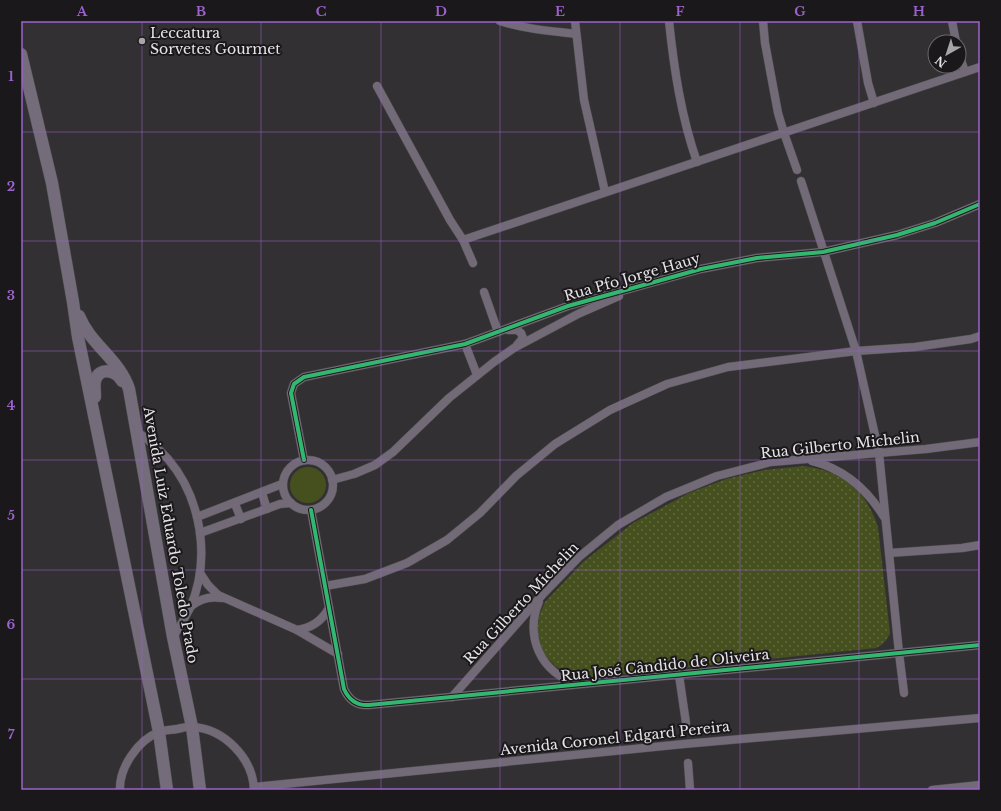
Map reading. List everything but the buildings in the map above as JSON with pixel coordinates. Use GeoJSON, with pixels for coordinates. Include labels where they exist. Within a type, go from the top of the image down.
{"type":"FeatureCollection","features":[{"type":"Feature","properties":{"kind":"main road","name":"Avenida Luiz Eduardo Toledo Prado"},"geometry":{"type":"LineString","coordinates":[[21,56],[52,183],[78,337],[159,732],[167,790]]}},
{"type":"Feature","properties":{"kind":"main road","name":"Avenida Luiz Eduardo Toledo Prado"},"geometry":{"type":"LineString","coordinates":[[73,302],[84,328],[124,377],[130,396],[173,637],[192,727],[200,790]]}},
{"type":"Feature","properties":{"kind":"main road"},"geometry":{"type":"LineString","coordinates":[[96,424],[95,385],[96,378],[100,374],[106,372],[115,373],[120,378],[130,396]]}},
{"type":"Feature","properties":{"kind":"street"},"geometry":{"type":"LineString","coordinates":[[500,21],[543,30],[576,34]]}},
{"type":"Feature","properties":{"kind":"street"},"geometry":{"type":"LineString","coordinates":[[575,21],[584,100],[605,192]]}},
{"type":"Feature","properties":{"kind":"street"},"geometry":{"type":"LineString","coordinates":[[669,21],[675,72],[696,162]]}},
{"type":"Feature","properties":{"kind":"street"},"geometry":{"type":"LineString","coordinates":[[764,21],[765,43],[778,113],[797,170]]}},
{"type":"Feature","properties":{"kind":"street"},"geometry":{"type":"LineString","coordinates":[[857,21],[868,83],[874,102]]}},
{"type":"Feature","properties":{"kind":"street"},"geometry":{"type":"LineString","coordinates":[[952,21],[954,34]]}},
{"type":"Feature","properties":{"kind":"street"},"geometry":{"type":"LineString","coordinates":[[967,71],[980,67]]}},
{"type":"Feature","properties":{"kind":"street"},"geometry":{"type":"LineString","coordinates":[[463,240],[959,74]]}},
{"type":"Feature","properties":{"kind":"street"},"geometry":{"type":"LineString","coordinates":[[377,86],[450,220],[463,240],[473,263]]}},
{"type":"Feature","properties":{"kind":"street"},"geometry":{"type":"LineString","coordinates":[[801,180],[856,351],[879,453],[898,653],[904,693]]}},
{"type":"Feature","properties":{"kind":"street","name":"Rua Pfo Jorge Hauy"},"geometry":{"type":"LineString","coordinates":[[304,460],[291,396],[294,384],[304,377],[465,344],[568,306],[700,269],[757,258],[823,252],[897,235],[935,223],[980,204]]}},
{"type":"Feature","properties":{"kind":"street"},"geometry":{"type":"LineString","coordinates":[[332,480],[354,474],[375,465],[393,452],[449,398],[514,348],[578,314],[645,284]]}},
{"type":"Feature","properties":{"kind":"street"},"geometry":{"type":"LineString","coordinates":[[484,292],[498,332],[514,329],[520,332],[523,338],[514,348]]}},
{"type":"Feature","properties":{"kind":"street"},"geometry":{"type":"LineString","coordinates":[[325,586],[364,579],[407,563],[447,540],[480,513],[516,476],[555,444],[610,410],[667,384],[728,366],[856,351],[915,347],[971,339],[980,336]]}},
{"type":"Feature","properties":{"kind":"street"},"geometry":{"type":"LineString","coordinates":[[465,344],[477,375]]}},
{"type":"Feature","properties":{"kind":"street"},"geometry":{"type":"LineString","coordinates":[[136,431],[158,449],[181,477],[191,497],[200,533],[200,573],[196,590],[190,608],[173,637]]}},
{"type":"Feature","properties":{"kind":"street","name":"Rua Gilberto Michelin"},"geometry":{"type":"LineString","coordinates":[[452,697],[543,594],[578,557],[618,525],[666,497],[717,476],[771,462],[926,449],[980,442]]}},
{"type":"Feature","properties":{"kind":"street"},"geometry":{"type":"LineString","coordinates":[[304,460],[319,462],[325,466],[330,472],[332,480],[332,493],[328,499],[318,508],[311,510],[297,508],[291,504],[286,498],[282,484],[286,471],[297,462],[304,460]]}},
{"type":"Feature","properties":{"kind":"street"},"geometry":{"type":"LineString","coordinates":[[803,460],[820,463],[851,479],[865,490],[885,518]]}},
{"type":"Feature","properties":{"kind":"street"},"geometry":{"type":"LineString","coordinates":[[197,518],[282,484]]}},
{"type":"Feature","properties":{"kind":"street"},"geometry":{"type":"LineString","coordinates":[[262,493],[267,509]]}},
{"type":"Feature","properties":{"kind":"street"},"geometry":{"type":"LineString","coordinates":[[235,504],[241,519]]}},
{"type":"Feature","properties":{"kind":"street"},"geometry":{"type":"LineString","coordinates":[[200,533],[280,504],[291,504]]}},
{"type":"Feature","properties":{"kind":"street"},"geometry":{"type":"LineString","coordinates":[[311,510],[338,654]]}},
{"type":"Feature","properties":{"kind":"street"},"geometry":{"type":"LineString","coordinates":[[889,553],[962,548],[980,545]]}},
{"type":"Feature","properties":{"kind":"street"},"geometry":{"type":"LineString","coordinates":[[200,573],[213,591],[225,599],[297,630],[338,654]]}},
{"type":"Feature","properties":{"kind":"street"},"geometry":{"type":"LineString","coordinates":[[543,594],[538,602],[533,621],[534,636],[538,650],[548,666],[556,673],[569,680],[583,684]]}},
{"type":"Feature","properties":{"kind":"street"},"geometry":{"type":"LineString","coordinates":[[190,608],[195,604],[212,597],[225,599]]}},
{"type":"Feature","properties":{"kind":"street"},"geometry":{"type":"LineString","coordinates":[[297,630],[310,627],[316,623],[329,608]]}},
{"type":"Feature","properties":{"kind":"street","name":"Rua José Cândido de Oliveira"},"geometry":{"type":"LineString","coordinates":[[338,654],[344,689],[348,696],[354,702],[361,705],[369,705],[980,645]]}},
{"type":"Feature","properties":{"kind":"street"},"geometry":{"type":"LineString","coordinates":[[679,674],[686,723]]}},
{"type":"Feature","properties":{"kind":"street","name":"Avenida Coronel Edgard Pereira"},"geometry":{"type":"LineString","coordinates":[[254,789],[684,744],[980,718]]}},
{"type":"Feature","properties":{"kind":"street"},"geometry":{"type":"LineString","coordinates":[[120,790],[120,784],[127,762],[140,744],[159,732],[192,727],[207,730],[221,736],[234,746],[243,758],[250,772],[254,789]]}},
{"type":"Feature","properties":{"kind":"street"},"geometry":{"type":"LineString","coordinates":[[688,762],[690,790]]}},
{"type":"Feature","properties":{"kind":"street"},"geometry":{"type":"LineString","coordinates":[[932,790],[980,785]]}},
{"type":"Feature","properties":{"kind":"green space"},"geometry":{"type":"Polygon","coordinates":[[[804,466],[830,472],[851,484],[867,503],[873,514],[878,527],[890,633],[881,645],[876,648],[584,678],[569,674],[555,666],[544,654],[537,632],[539,616],[545,602],[583,562],[633,523],[689,493],[726,479],[764,470],[804,466]]]}},
{"type":"Feature","properties":{"kind":"green space"},"geometry":{"type":"Polygon","coordinates":[[[308,467],[321,472],[326,485],[321,498],[308,503],[295,498],[290,485],[295,472],[308,467]]]}},
{"type":"Feature","properties":{"kind":"cycle path"},"geometry":{"type":"LineString","coordinates":[[304,460],[291,393],[294,384],[304,377],[465,344],[568,306],[701,269],[757,258],[823,252],[897,235],[935,223],[980,204]]}},
{"type":"Feature","properties":{"kind":"cycle path"},"geometry":{"type":"LineString","coordinates":[[311,510],[344,689],[354,702],[365,705],[980,645]]}},
{"type":"Feature","properties":{"kind":"place","name":"Leccatura Sorvetes Gourmet"},"geometry":{"type":"Point","coordinates":[142,41]}}]}
